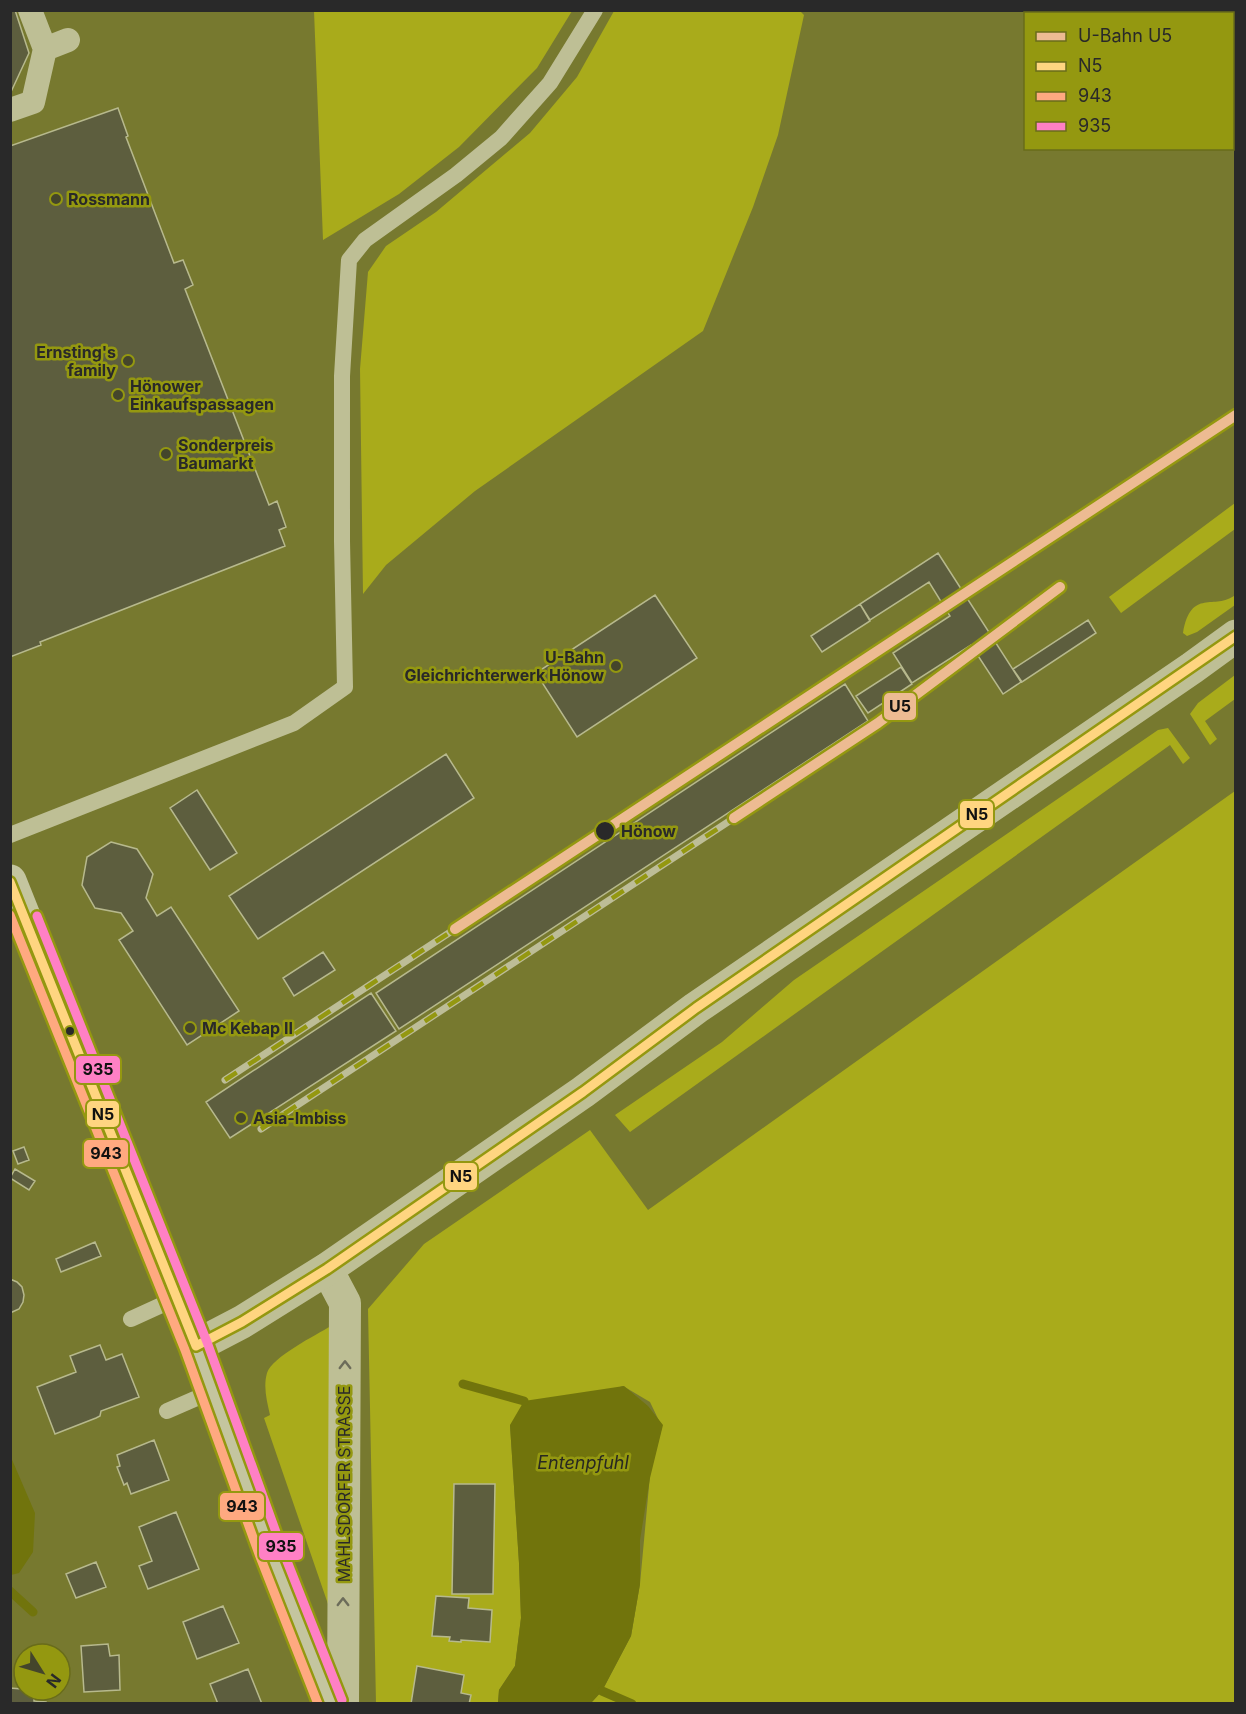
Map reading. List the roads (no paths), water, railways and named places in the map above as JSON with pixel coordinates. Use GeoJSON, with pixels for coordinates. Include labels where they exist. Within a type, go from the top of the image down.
{"type":"FeatureCollection","features":[{"type":"Feature","properties":{"kind":"main road"},"geometry":{"type":"LineString","coordinates":[[10,881],[196,1346],[270,1550],[331,1704]]}},
{"type":"Feature","properties":{"kind":"street"},"geometry":{"type":"LineString","coordinates":[[10,110],[33,102],[45,49],[30,10]]}},
{"type":"Feature","properties":{"kind":"street"},"geometry":{"type":"LineString","coordinates":[[45,49],[68,40]]}},
{"type":"Feature","properties":{"kind":"street"},"geometry":{"type":"LineString","coordinates":[[196,1346],[242,1322],[327,1269],[583,1092],[696,1008],[1236,636]]}},
{"type":"Feature","properties":{"kind":"street","name":"MAHLSDORFER STRASSE"},"geometry":{"type":"LineString","coordinates":[[327,1269],[345,1303],[343,1704]]}},
{"type":"Feature","properties":{"kind":"lane"},"geometry":{"type":"LineString","coordinates":[[10,835],[294,723],[345,687],[342,376],[349,260],[365,240],[456,176],[501,138],[550,83],[595,10]]}},
{"type":"Feature","properties":{"kind":"lane"},"geometry":{"type":"LineString","coordinates":[[131,1319],[177,1298]]}},
{"type":"Feature","properties":{"kind":"lane"},"geometry":{"type":"LineString","coordinates":[[167,1411],[213,1391]]}},
{"type":"Feature","properties":{"kind":"water","name":"Entenpfuhl"},"geometry":{"type":"Polygon","coordinates":[[[624,1386],[648,1406],[663,1425],[650,1478],[640,1540],[640,1584],[631,1636],[602,1691],[591,1703],[498,1703],[499,1690],[515,1666],[521,1618],[510,1425],[524,1401],[624,1386]]]}},
{"type":"Feature","properties":{"kind":"water"},"geometry":{"type":"Polygon","coordinates":[[[10,1455],[35,1513],[33,1552],[19,1573],[11,1575],[10,1455]]]}},
{"type":"Feature","properties":{"kind":"waterway"},"geometry":{"type":"LineString","coordinates":[[463,1384],[524,1401]]}},
{"type":"Feature","properties":{"kind":"waterway"},"geometry":{"type":"LineString","coordinates":[[10,1591],[33,1612]]}},
{"type":"Feature","properties":{"kind":"waterway"},"geometry":{"type":"LineString","coordinates":[[602,1691],[632,1704]]}},
{"type":"Feature","properties":{"kind":"railway"},"geometry":{"type":"LineString","coordinates":[[261,1129],[734,818]]}},
{"type":"Feature","properties":{"kind":"railway"},"geometry":{"type":"LineString","coordinates":[[225,1080],[455,929]]}},
{"type":"Feature","properties":{"kind":"metro line","name":"U5"},"geometry":{"type":"LineString","coordinates":[[455,929],[1236,415]]}},
{"type":"Feature","properties":{"kind":"metro line","name":"U5"},"geometry":{"type":"LineString","coordinates":[[734,818],[878,723],[1060,587]]}},
{"type":"Feature","properties":{"kind":"place","name":"Rossmann"},"geometry":{"type":"Point","coordinates":[56,199]}},
{"type":"Feature","properties":{"kind":"place","name":"Ernsting's family"},"geometry":{"type":"Point","coordinates":[128,361]}},
{"type":"Feature","properties":{"kind":"place","name":"Hönower Einkaufspassagen"},"geometry":{"type":"Point","coordinates":[118,395]}},
{"type":"Feature","properties":{"kind":"place","name":"Sonderpreis Baumarkt"},"geometry":{"type":"Point","coordinates":[166,454]}},
{"type":"Feature","properties":{"kind":"place","name":"U-Bahn Gleichrichterwerk Hönow"},"geometry":{"type":"Point","coordinates":[616,666]}},
{"type":"Feature","properties":{"kind":"place","name":"Hönow"},"geometry":{"type":"Point","coordinates":[605,831]}},
{"type":"Feature","properties":{"kind":"place","name":"Mc Kebap II"},"geometry":{"type":"Point","coordinates":[190,1028]}},
{"type":"Feature","properties":{"kind":"place","name":"Asia-Imbiss"},"geometry":{"type":"Point","coordinates":[241,1118]}}]}
